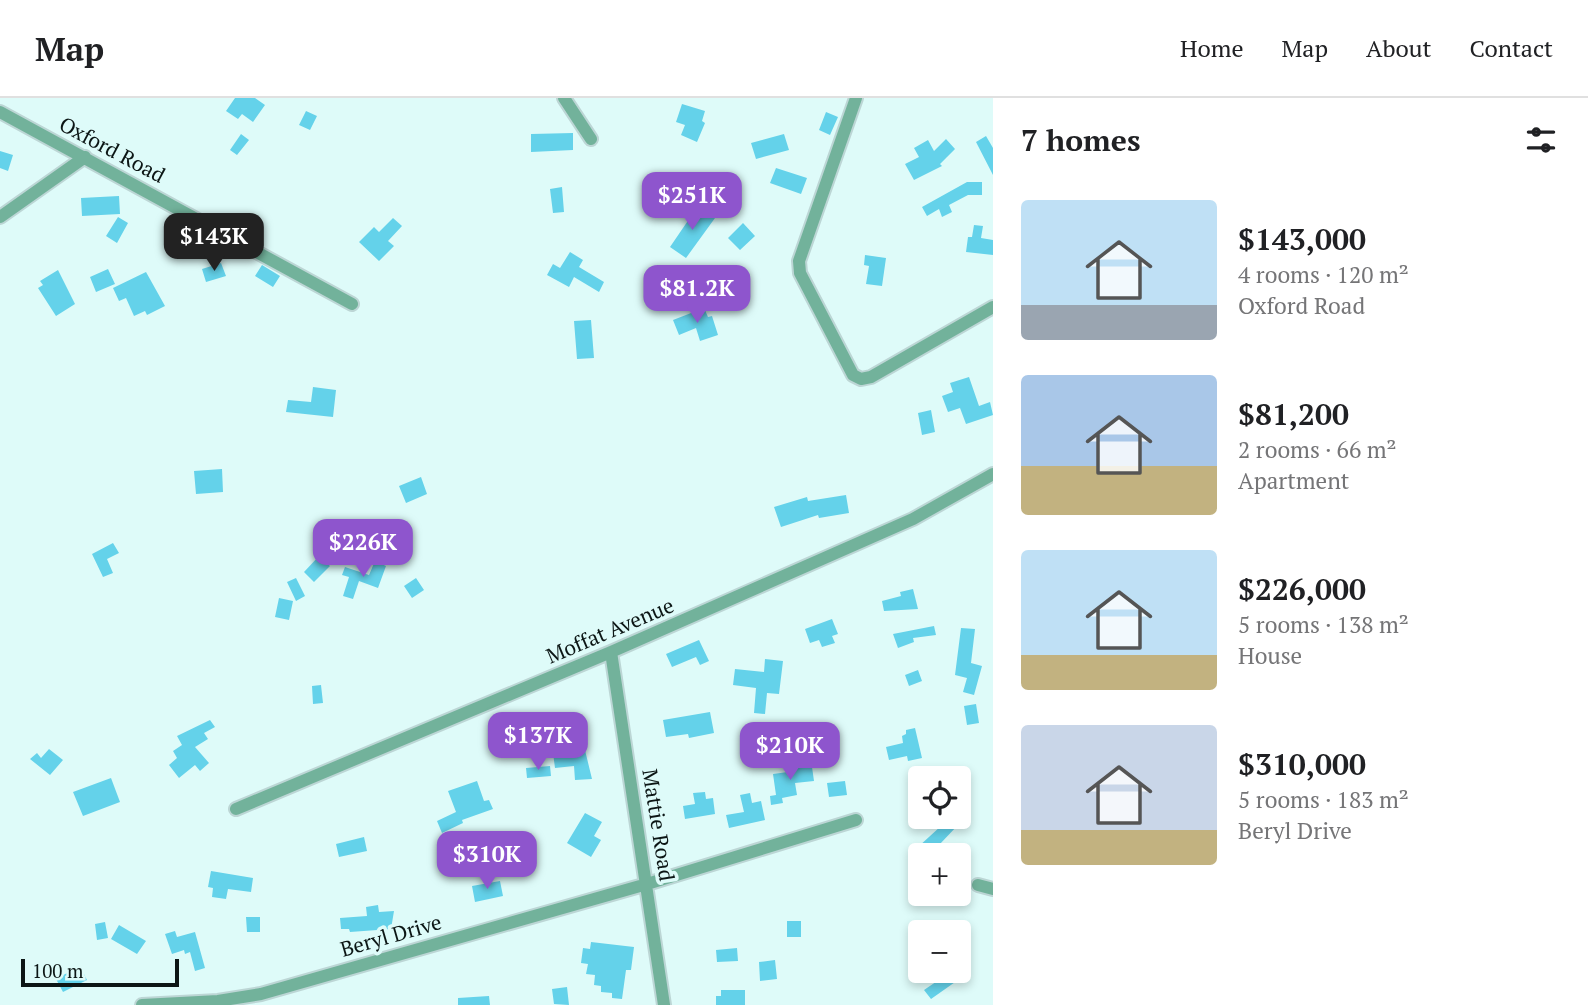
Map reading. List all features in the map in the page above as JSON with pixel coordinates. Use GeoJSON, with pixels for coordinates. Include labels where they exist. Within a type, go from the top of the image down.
{"type":"FeatureCollection","features":[{"type":"Feature","properties":{"kind":"street"},"geometry":{"type":"LineString","coordinates":[[564,98],[591,139]]}},
{"type":"Feature","properties":{"kind":"street"},"geometry":{"type":"LineString","coordinates":[[856,98],[799,261],[800,273],[853,375],[861,379],[871,377],[993,307]]}},
{"type":"Feature","properties":{"kind":"street","name":"Oxford Road"},"geometry":{"type":"LineString","coordinates":[[0,112],[352,304]]}},
{"type":"Feature","properties":{"kind":"street"},"geometry":{"type":"LineString","coordinates":[[0,217],[85,157]]}},
{"type":"Feature","properties":{"kind":"street","name":"Moffat Avenue"},"geometry":{"type":"LineString","coordinates":[[236,809],[611,652],[913,519],[993,474]]}},
{"type":"Feature","properties":{"kind":"street","name":"Mattie Road"},"geometry":{"type":"LineString","coordinates":[[611,652],[648,884],[664,1005]]}},
{"type":"Feature","properties":{"kind":"street","name":"Beryl Drive"},"geometry":{"type":"LineString","coordinates":[[142,1005],[218,1001],[261,994],[648,884],[856,820]]}},
{"type":"Feature","properties":{"kind":"street"},"geometry":{"type":"LineString","coordinates":[[978,886],[993,889]]}},
{"type":"Feature","properties":{"kind":"building"},"geometry":{"type":"Polygon","coordinates":[[[235,98],[255,98],[265,105],[253,122],[242,114],[238,119],[226,111],[235,98]]]}},
{"type":"Feature","properties":{"kind":"building"},"geometry":{"type":"Polygon","coordinates":[[[682,104],[705,111],[702,121],[705,123],[697,142],[681,135],[685,125],[676,122],[682,104]]]}},
{"type":"Feature","properties":{"kind":"building"},"geometry":{"type":"Polygon","coordinates":[[[306,111],[317,116],[310,130],[299,125],[306,111]]]}},
{"type":"Feature","properties":{"kind":"building"},"geometry":{"type":"Polygon","coordinates":[[[826,112],[838,117],[830,135],[819,130],[826,112]]]}},
{"type":"Feature","properties":{"kind":"building"},"geometry":{"type":"Polygon","coordinates":[[[573,133],[573,150],[531,152],[531,134],[573,133]]]}},
{"type":"Feature","properties":{"kind":"building"},"geometry":{"type":"Polygon","coordinates":[[[241,134],[249,140],[237,155],[230,150],[241,134]]]}},
{"type":"Feature","properties":{"kind":"building"},"geometry":{"type":"Polygon","coordinates":[[[784,134],[789,150],[756,159],[751,143],[784,134]]]}},
{"type":"Feature","properties":{"kind":"building"},"geometry":{"type":"Polygon","coordinates":[[[986,136],[993,148],[993,175],[976,142],[986,136]]]}},
{"type":"Feature","properties":{"kind":"building"},"geometry":{"type":"Polygon","coordinates":[[[946,139],[955,149],[940,164],[942,166],[914,180],[905,164],[919,157],[914,148],[928,140],[934,151],[946,139]]]}},
{"type":"Feature","properties":{"kind":"building"},"geometry":{"type":"Polygon","coordinates":[[[0,151],[13,155],[8,171],[0,168],[0,151]]]}},
{"type":"Feature","properties":{"kind":"building"},"geometry":{"type":"Polygon","coordinates":[[[776,168],[807,178],[801,194],[770,183],[776,168]]]}},
{"type":"Feature","properties":{"kind":"building"},"geometry":{"type":"Polygon","coordinates":[[[967,182],[982,182],[982,195],[968,195],[949,205],[952,212],[942,217],[939,209],[927,216],[922,207],[967,182]]]}},
{"type":"Feature","properties":{"kind":"building"},"geometry":{"type":"Polygon","coordinates":[[[562,187],[564,212],[553,213],[550,189],[562,187]]]}},
{"type":"Feature","properties":{"kind":"building"},"geometry":{"type":"Polygon","coordinates":[[[119,196],[120,214],[82,216],[81,198],[119,196]]]}},
{"type":"Feature","properties":{"kind":"building"},"geometry":{"type":"Polygon","coordinates":[[[698,206],[715,218],[686,258],[670,247],[698,206]]]}},
{"type":"Feature","properties":{"kind":"building"},"geometry":{"type":"Polygon","coordinates":[[[118,217],[128,223],[117,243],[106,236],[118,217]]]}},
{"type":"Feature","properties":{"kind":"building"},"geometry":{"type":"Polygon","coordinates":[[[393,218],[402,226],[388,241],[394,246],[379,261],[359,242],[374,227],[379,232],[393,218]]]}},
{"type":"Feature","properties":{"kind":"building"},"geometry":{"type":"Polygon","coordinates":[[[743,223],[755,236],[740,250],[728,238],[743,223]]]}},
{"type":"Feature","properties":{"kind":"building"},"geometry":{"type":"Polygon","coordinates":[[[974,225],[983,226],[981,238],[993,240],[993,255],[966,252],[968,237],[972,237],[974,225]]]}},
{"type":"Feature","properties":{"kind":"building"},"geometry":{"type":"Polygon","coordinates":[[[570,252],[583,260],[579,267],[604,282],[599,292],[574,277],[569,287],[547,275],[553,264],[560,268],[570,252]]]}},
{"type":"Feature","properties":{"kind":"building"},"geometry":{"type":"Polygon","coordinates":[[[865,255],[886,258],[882,286],[866,284],[869,266],[864,265],[865,255]]]}},
{"type":"Feature","properties":{"kind":"building"},"geometry":{"type":"Polygon","coordinates":[[[221,263],[226,276],[206,282],[202,269],[221,263]]]}},
{"type":"Feature","properties":{"kind":"building"},"geometry":{"type":"Polygon","coordinates":[[[262,265],[280,276],[273,287],[255,276],[262,265]]]}},
{"type":"Feature","properties":{"kind":"building"},"geometry":{"type":"Polygon","coordinates":[[[108,269],[115,284],[96,292],[90,277],[108,269]]]}},
{"type":"Feature","properties":{"kind":"building"},"geometry":{"type":"Polygon","coordinates":[[[58,270],[75,304],[56,316],[38,288],[43,285],[40,281],[58,270]]]}},
{"type":"Feature","properties":{"kind":"building"},"geometry":{"type":"Polygon","coordinates":[[[146,272],[165,306],[147,315],[145,311],[134,316],[126,298],[119,301],[113,288],[146,272]]]}},
{"type":"Feature","properties":{"kind":"building"},"geometry":{"type":"Polygon","coordinates":[[[704,308],[708,317],[712,316],[718,335],[700,341],[696,328],[679,335],[673,320],[704,308]]]}},
{"type":"Feature","properties":{"kind":"building"},"geometry":{"type":"Polygon","coordinates":[[[591,320],[594,358],[577,359],[574,321],[591,320]]]}},
{"type":"Feature","properties":{"kind":"building"},"geometry":{"type":"Polygon","coordinates":[[[969,377],[979,406],[990,402],[993,415],[966,424],[960,408],[948,412],[942,396],[953,392],[950,383],[969,377]]]}},
{"type":"Feature","properties":{"kind":"building"},"geometry":{"type":"Polygon","coordinates":[[[313,387],[336,390],[333,417],[286,412],[288,400],[311,402],[313,387]]]}},
{"type":"Feature","properties":{"kind":"building"},"geometry":{"type":"Polygon","coordinates":[[[931,410],[935,432],[922,435],[918,413],[931,410]]]}},
{"type":"Feature","properties":{"kind":"building"},"geometry":{"type":"Polygon","coordinates":[[[222,469],[223,492],[196,494],[194,471],[222,469]]]}},
{"type":"Feature","properties":{"kind":"building"},"geometry":{"type":"Polygon","coordinates":[[[421,477],[427,494],[406,503],[399,486],[421,477]]]}},
{"type":"Feature","properties":{"kind":"building"},"geometry":{"type":"Polygon","coordinates":[[[846,495],[849,513],[819,518],[818,515],[781,527],[774,507],[807,497],[808,501],[846,495]]]}},
{"type":"Feature","properties":{"kind":"building"},"geometry":{"type":"Polygon","coordinates":[[[113,543],[119,553],[107,559],[113,573],[103,577],[92,554],[113,543]]]}},
{"type":"Feature","properties":{"kind":"building"},"geometry":{"type":"Polygon","coordinates":[[[319,556],[330,566],[314,582],[304,572],[319,556]]]}},
{"type":"Feature","properties":{"kind":"building"},"geometry":{"type":"Polygon","coordinates":[[[375,561],[386,566],[378,588],[359,581],[353,599],[343,596],[349,577],[342,575],[345,567],[369,575],[375,561]]]}},
{"type":"Feature","properties":{"kind":"building"},"geometry":{"type":"Polygon","coordinates":[[[296,578],[305,596],[296,601],[287,582],[296,578]]]}},
{"type":"Feature","properties":{"kind":"building"},"geometry":{"type":"Polygon","coordinates":[[[416,578],[424,590],[412,598],[404,586],[416,578]]]}},
{"type":"Feature","properties":{"kind":"building"},"geometry":{"type":"Polygon","coordinates":[[[913,589],[918,609],[884,611],[882,601],[901,596],[900,592],[913,589]]]}},
{"type":"Feature","properties":{"kind":"building"},"geometry":{"type":"Polygon","coordinates":[[[279,598],[293,601],[289,620],[275,617],[279,598]]]}},
{"type":"Feature","properties":{"kind":"building"},"geometry":{"type":"Polygon","coordinates":[[[832,619],[838,634],[832,636],[835,643],[822,647],[819,640],[810,643],[805,629],[832,619]]]}},
{"type":"Feature","properties":{"kind":"building"},"geometry":{"type":"Polygon","coordinates":[[[934,626],[936,635],[913,638],[914,642],[898,648],[893,634],[934,626]]]}},
{"type":"Feature","properties":{"kind":"building"},"geometry":{"type":"Polygon","coordinates":[[[961,628],[975,629],[971,663],[982,666],[974,695],[963,692],[967,678],[955,675],[961,628]]]}},
{"type":"Feature","properties":{"kind":"building"},"geometry":{"type":"Polygon","coordinates":[[[699,640],[709,661],[700,665],[696,657],[672,667],[666,654],[699,640]]]}},
{"type":"Feature","properties":{"kind":"building"},"geometry":{"type":"Polygon","coordinates":[[[765,659],[783,661],[779,694],[767,693],[765,714],[754,713],[756,688],[733,685],[735,669],[764,672],[765,659]]]}},
{"type":"Feature","properties":{"kind":"building"},"geometry":{"type":"Polygon","coordinates":[[[918,670],[922,681],[909,686],[905,675],[918,670]]]}},
{"type":"Feature","properties":{"kind":"building"},"geometry":{"type":"Polygon","coordinates":[[[321,685],[323,703],[313,704],[312,686],[321,685]]]}},
{"type":"Feature","properties":{"kind":"building"},"geometry":{"type":"Polygon","coordinates":[[[976,704],[979,723],[967,725],[964,706],[976,704]]]}},
{"type":"Feature","properties":{"kind":"building"},"geometry":{"type":"Polygon","coordinates":[[[710,712],[714,733],[689,738],[688,734],[666,737],[663,720],[710,712]]]}},
{"type":"Feature","properties":{"kind":"building"},"geometry":{"type":"Polygon","coordinates":[[[210,720],[215,727],[204,733],[208,739],[195,747],[209,763],[200,771],[195,765],[179,778],[169,765],[177,758],[173,751],[182,745],[177,736],[210,720]]]}},
{"type":"Feature","properties":{"kind":"building"},"geometry":{"type":"Polygon","coordinates":[[[915,728],[922,758],[908,761],[907,756],[889,760],[886,747],[903,743],[902,736],[906,734],[906,730],[915,728]]]}},
{"type":"Feature","properties":{"kind":"building"},"geometry":{"type":"Polygon","coordinates":[[[567,743],[568,749],[584,746],[592,779],[575,780],[574,766],[555,768],[552,745],[567,743]]]}},
{"type":"Feature","properties":{"kind":"building"},"geometry":{"type":"Polygon","coordinates":[[[49,749],[63,760],[50,775],[30,759],[37,753],[41,758],[49,749]]]}},
{"type":"Feature","properties":{"kind":"building"},"geometry":{"type":"Polygon","coordinates":[[[804,762],[805,768],[812,767],[814,781],[795,783],[797,795],[782,798],[783,803],[771,805],[770,796],[776,795],[773,774],[795,771],[794,763],[804,762]]]}},
{"type":"Feature","properties":{"kind":"building"},"geometry":{"type":"Polygon","coordinates":[[[550,766],[551,776],[527,778],[526,768],[550,766]]]}},
{"type":"Feature","properties":{"kind":"building"},"geometry":{"type":"Polygon","coordinates":[[[111,778],[120,802],[83,816],[73,792],[111,778]]]}},
{"type":"Feature","properties":{"kind":"building"},"geometry":{"type":"Polygon","coordinates":[[[477,781],[484,801],[489,800],[493,809],[462,820],[463,823],[442,833],[437,821],[456,812],[448,791],[477,781]]]}},
{"type":"Feature","properties":{"kind":"building"},"geometry":{"type":"Polygon","coordinates":[[[845,781],[847,795],[829,797],[827,783],[845,781]]]}},
{"type":"Feature","properties":{"kind":"building"},"geometry":{"type":"Polygon","coordinates":[[[705,792],[706,799],[713,798],[715,814],[685,819],[683,806],[695,804],[693,793],[705,792]]]}},
{"type":"Feature","properties":{"kind":"building"},"geometry":{"type":"Polygon","coordinates":[[[750,793],[752,803],[761,801],[765,820],[729,828],[726,815],[744,812],[740,795],[750,793]]]}},
{"type":"Feature","properties":{"kind":"building"},"geometry":{"type":"Polygon","coordinates":[[[585,813],[602,822],[594,836],[601,840],[591,857],[567,843],[585,813]]]}},
{"type":"Feature","properties":{"kind":"building"},"geometry":{"type":"Polygon","coordinates":[[[938,829],[954,829],[941,843],[922,843],[938,829]]]}},
{"type":"Feature","properties":{"kind":"building"},"geometry":{"type":"Polygon","coordinates":[[[364,837],[367,851],[339,857],[336,844],[364,837]]]}},
{"type":"Feature","properties":{"kind":"building"},"geometry":{"type":"Polygon","coordinates":[[[211,871],[253,878],[251,892],[228,889],[226,899],[212,897],[213,888],[208,887],[211,871]]]}},
{"type":"Feature","properties":{"kind":"building"},"geometry":{"type":"Polygon","coordinates":[[[500,881],[503,896],[475,902],[472,886],[500,881]]]}},
{"type":"Feature","properties":{"kind":"building"},"geometry":{"type":"Polygon","coordinates":[[[378,905],[379,912],[394,911],[391,929],[350,932],[349,929],[341,929],[340,918],[367,916],[366,907],[378,905]]]}},
{"type":"Feature","properties":{"kind":"building"},"geometry":{"type":"Polygon","coordinates":[[[246,917],[260,917],[260,932],[247,932],[246,917]]]}},
{"type":"Feature","properties":{"kind":"building"},"geometry":{"type":"Polygon","coordinates":[[[787,921],[801,921],[801,937],[787,937],[787,921]]]}},
{"type":"Feature","properties":{"kind":"building"},"geometry":{"type":"Polygon","coordinates":[[[105,922],[108,938],[97,940],[95,924],[105,922]]]}},
{"type":"Feature","properties":{"kind":"building"},"geometry":{"type":"Polygon","coordinates":[[[119,925],[146,941],[137,954],[111,939],[119,925]]]}},
{"type":"Feature","properties":{"kind":"building"},"geometry":{"type":"Polygon","coordinates":[[[175,931],[177,937],[195,932],[205,968],[195,971],[190,952],[185,954],[184,950],[172,954],[165,934],[175,931]]]}},
{"type":"Feature","properties":{"kind":"building"},"geometry":{"type":"Polygon","coordinates":[[[591,942],[634,947],[631,970],[626,970],[622,999],[612,998],[612,993],[601,992],[601,986],[594,985],[595,975],[586,974],[588,964],[581,963],[583,948],[590,949],[591,942]]]}},
{"type":"Feature","properties":{"kind":"building"},"geometry":{"type":"Polygon","coordinates":[[[737,948],[738,961],[717,962],[716,950],[737,948]]]}},
{"type":"Feature","properties":{"kind":"building"},"geometry":{"type":"Polygon","coordinates":[[[775,960],[777,979],[760,981],[759,962],[775,960]]]}},
{"type":"Feature","properties":{"kind":"building"},"geometry":{"type":"Polygon","coordinates":[[[80,966],[87,980],[63,992],[56,979],[80,966]]]}},
{"type":"Feature","properties":{"kind":"building"},"geometry":{"type":"Polygon","coordinates":[[[934,983],[954,983],[931,999],[924,990],[934,983]]]}},
{"type":"Feature","properties":{"kind":"building"},"geometry":{"type":"Polygon","coordinates":[[[567,987],[569,1005],[554,1004],[552,989],[567,987]]]}},
{"type":"Feature","properties":{"kind":"building"},"geometry":{"type":"Polygon","coordinates":[[[721,990],[745,990],[745,1005],[716,1005],[716,996],[721,996],[721,990]]]}},
{"type":"Feature","properties":{"kind":"building"},"geometry":{"type":"Polygon","coordinates":[[[489,996],[490,1005],[458,1005],[458,998],[489,996]]]}}]}
